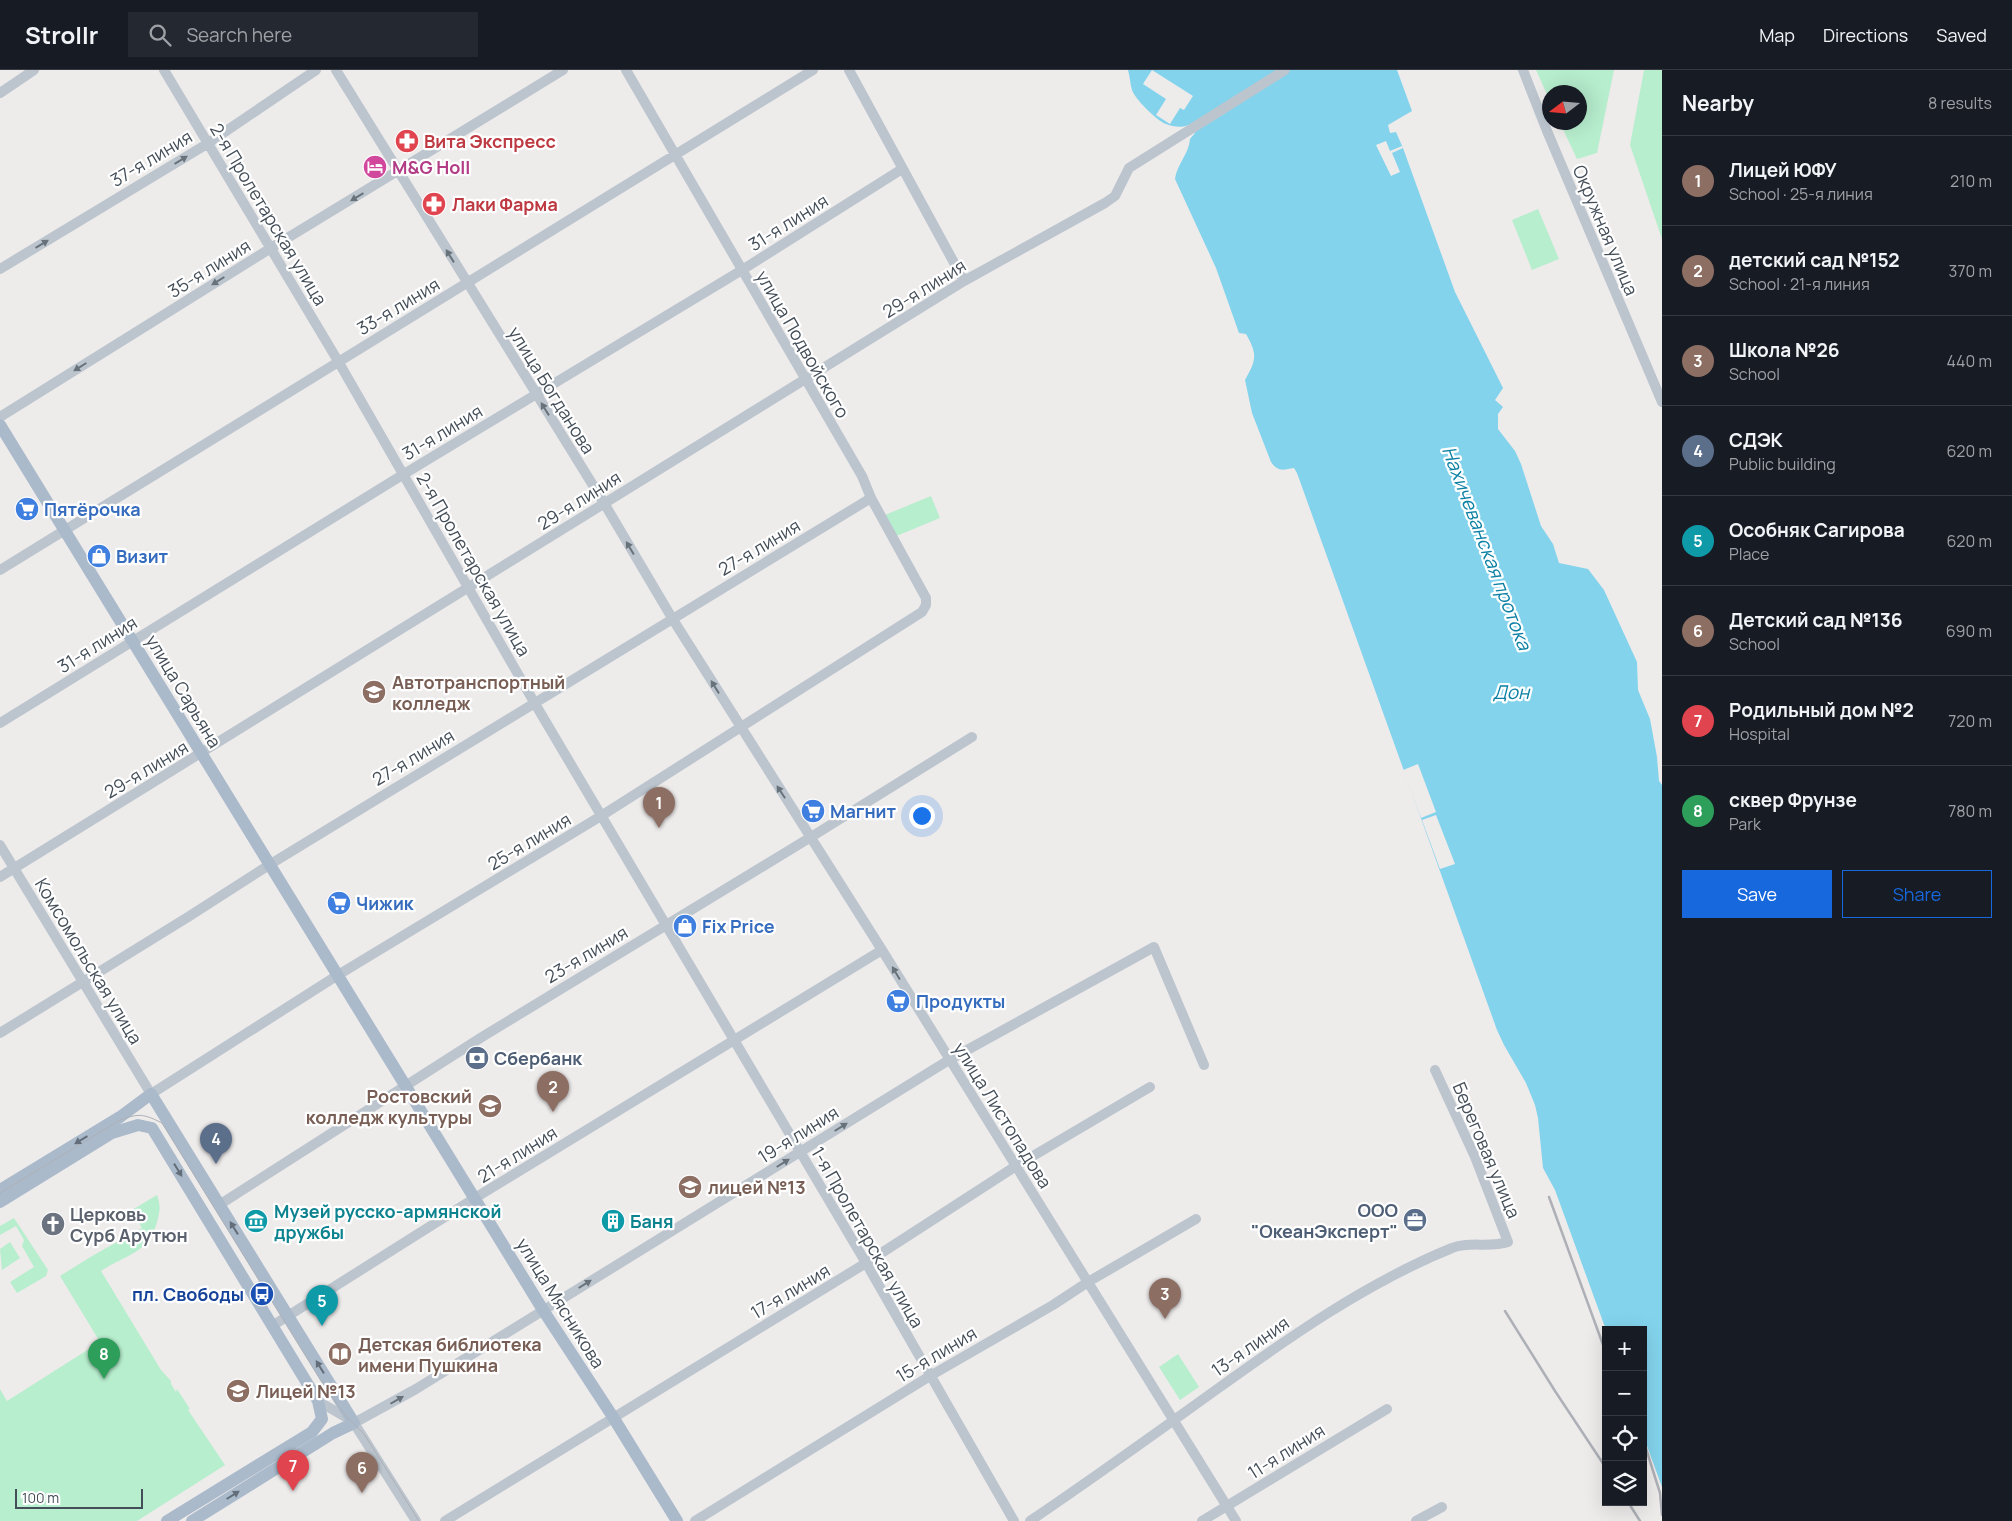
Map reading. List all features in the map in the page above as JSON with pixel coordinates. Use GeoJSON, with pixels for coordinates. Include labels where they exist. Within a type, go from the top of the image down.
{"type":"FeatureCollection","features":[{"type":"Feature","properties":{"kind":"main road","name":"улица Сарьяна"},"geometry":{"type":"LineString","coordinates":[[0,425],[338,975]]}},
{"type":"Feature","properties":{"kind":"main road","name":"улица Мясникова"},"geometry":{"type":"LineString","coordinates":[[338,975],[544,1310],[614,1416],[677,1521]]}},
{"type":"Feature","properties":{"kind":"main road"},"geometry":{"type":"LineString","coordinates":[[151,1094],[155,1114],[152,1128],[224,1243],[318,1401],[322,1419],[312,1432],[167,1521]]}},
{"type":"Feature","properties":{"kind":"main road"},"geometry":{"type":"LineString","coordinates":[[0,1190],[120,1116],[151,1094]]}},
{"type":"Feature","properties":{"kind":"main road"},"geometry":{"type":"LineString","coordinates":[[151,1094],[354,1423],[325,1438],[192,1521]]}},
{"type":"Feature","properties":{"kind":"main road"},"geometry":{"type":"LineString","coordinates":[[0,1202],[112,1133],[138,1125],[152,1128]]}},
{"type":"Feature","properties":{"kind":"street"},"geometry":{"type":"LineString","coordinates":[[0,93],[34,70]]}},
{"type":"Feature","properties":{"kind":"street","name":"2-я Пролетарская улица"},"geometry":{"type":"LineString","coordinates":[[164,70],[338,361],[601,816]]}},
{"type":"Feature","properties":{"kind":"street","name":"37-я линия"},"geometry":{"type":"LineString","coordinates":[[0,269],[207,144],[316,70]]}},
{"type":"Feature","properties":{"kind":"street","name":"улица Богданова"},"geometry":{"type":"LineString","coordinates":[[336,70],[741,728]]}},
{"type":"Feature","properties":{"kind":"street","name":"35-я линия"},"geometry":{"type":"LineString","coordinates":[[0,417],[271,248],[399,172],[563,70]]}},
{"type":"Feature","properties":{"kind":"street","name":"улица Подвойского"},"geometry":{"type":"LineString","coordinates":[[626,70],[805,381],[862,476],[871,498],[926,598],[926,605],[922,612]]}},
{"type":"Feature","properties":{"kind":"street","name":"33-я линия"},"geometry":{"type":"LineString","coordinates":[[0,570],[813,70]]}},
{"type":"Feature","properties":{"kind":"street"},"geometry":{"type":"LineString","coordinates":[[849,70],[964,281]]}},
{"type":"Feature","properties":{"kind":"street","name":"29-я линия"},"geometry":{"type":"LineString","coordinates":[[0,877],[202,754],[964,281],[1115,196],[1129,168],[1285,70]]}},
{"type":"Feature","properties":{"kind":"street","name":"Окружная улица"},"geometry":{"type":"LineString","coordinates":[[1523,70],[1546,131],[1662,402]]}},
{"type":"Feature","properties":{"kind":"street","name":"31-я линия"},"geometry":{"type":"LineString","coordinates":[[0,723],[535,394],[742,270],[902,169]]}},
{"type":"Feature","properties":{"kind":"street","name":"27-я линия"},"geometry":{"type":"LineString","coordinates":[[0,1032],[269,864],[871,498]]}},
{"type":"Feature","properties":{"kind":"street","name":"25-я линия"},"geometry":{"type":"LineString","coordinates":[[151,1094],[338,975],[601,816],[922,612]]}},
{"type":"Feature","properties":{"kind":"street","name":"улица Листопадова"},"geometry":{"type":"LineString","coordinates":[[741,728],[882,950],[1236,1521]]}},
{"type":"Feature","properties":{"kind":"street","name":"23-я линия"},"geometry":{"type":"LineString","coordinates":[[219,1205],[405,1085],[972,737]]}},
{"type":"Feature","properties":{"kind":"street","name":"1-я Пролетарская улица"},"geometry":{"type":"LineString","coordinates":[[601,816],[799,1153],[866,1263],[1014,1521]]}},
{"type":"Feature","properties":{"kind":"street","name":"Комсомольская улица"},"geometry":{"type":"LineString","coordinates":[[0,845],[151,1094]]}},
{"type":"Feature","properties":{"kind":"street","name":"19-я линия"},"geometry":{"type":"LineString","coordinates":[[354,1423],[416,1389],[949,1060],[1154,947],[1204,1065]]}},
{"type":"Feature","properties":{"kind":"street","name":"21-я линия"},"geometry":{"type":"LineString","coordinates":[[272,1326],[475,1198],[882,950]]}},
{"type":"Feature","properties":{"kind":"street","name":"Береговая улица"},"geometry":{"type":"LineString","coordinates":[[1435,1070],[1475,1157],[1508,1242]]}},
{"type":"Feature","properties":{"kind":"street","name":"17-я линия"},"geometry":{"type":"LineString","coordinates":[[445,1521],[866,1263],[1016,1166],[1150,1087]]}},
{"type":"Feature","properties":{"kind":"street","name":"15-я линия"},"geometry":{"type":"LineString","coordinates":[[695,1521],[930,1376],[1196,1219]]}},
{"type":"Feature","properties":{"kind":"street","name":"13-я линия"},"geometry":{"type":"LineString","coordinates":[[1030,1521],[1333,1309],[1408,1267],[1455,1246],[1496,1246],[1508,1242]]}},
{"type":"Feature","properties":{"kind":"street"},"geometry":{"type":"LineString","coordinates":[[318,1401],[354,1423],[416,1521]]}},
{"type":"Feature","properties":{"kind":"street","name":"11-я линия"},"geometry":{"type":"LineString","coordinates":[[1202,1521],[1388,1409]]}},
{"type":"Feature","properties":{"kind":"street"},"geometry":{"type":"LineString","coordinates":[[1416,1521],[1442,1507]]}},
{"type":"Feature","properties":{"kind":"green space"},"geometry":{"type":"Polygon","coordinates":[[[1536,70],[1614,70],[1597,153],[1577,159],[1563,130],[1587,130],[1587,85],[1543,85],[1536,70]]]}},
{"type":"Feature","properties":{"kind":"green space"},"geometry":{"type":"Polygon","coordinates":[[[1644,70],[1662,70],[1662,239],[1630,145],[1644,70]]]}},
{"type":"Feature","properties":{"kind":"green space"},"geometry":{"type":"Polygon","coordinates":[[[1538,209],[1559,259],[1532,270],[1512,220],[1538,209]]]}},
{"type":"Feature","properties":{"kind":"green space"},"geometry":{"type":"Polygon","coordinates":[[[931,496],[940,518],[894,537],[885,515],[931,496]]]}},
{"type":"Feature","properties":{"kind":"green space"},"geometry":{"type":"Polygon","coordinates":[[[157,1195],[160,1206],[159,1214],[148,1240],[135,1252],[101,1271],[161,1370],[171,1381],[176,1392],[177,1389],[190,1409],[188,1410],[225,1465],[137,1521],[0,1521],[0,1389],[7,1401],[100,1342],[60,1276],[142,1228],[132,1210],[157,1195]]]}},
{"type":"Feature","properties":{"kind":"green space"},"geometry":{"type":"Polygon","coordinates":[[[14,1218],[48,1270],[46,1276],[17,1293],[10,1282],[34,1267],[22,1246],[24,1240],[16,1226],[0,1235],[0,1226],[14,1218]]]}},
{"type":"Feature","properties":{"kind":"green space"},"geometry":{"type":"Polygon","coordinates":[[[10,1242],[20,1258],[2,1270],[0,1249],[10,1242]]]}},
{"type":"Feature","properties":{"kind":"green space"},"geometry":{"type":"Polygon","coordinates":[[[1178,1354],[1199,1387],[1180,1400],[1159,1367],[1178,1354]]]}},
{"type":"Feature","properties":{"kind":"water","name":"Дон"},"geometry":{"type":"Polygon","coordinates":[[[1128,70],[1397,70],[1412,111],[1388,125],[1390,133],[1396,132],[1455,292],[1503,388],[1495,400],[1503,407],[1498,414],[1498,429],[1515,451],[1521,464],[1541,526],[1553,544],[1559,563],[1588,569],[1604,590],[1637,662],[1638,690],[1650,719],[1659,781],[1662,785],[1662,1487],[1647,1446],[1647,1326],[1605,1326],[1555,1190],[1543,1168],[1535,1105],[1526,1083],[1497,1030],[1297,473],[1294,468],[1281,470],[1271,462],[1252,413],[1245,380],[1253,362],[1254,353],[1246,334],[1239,333],[1216,268],[1175,179],[1188,149],[1190,139],[1195,133],[1189,125],[1180,127],[1162,122],[1142,104],[1131,87],[1128,70]]]}},
{"type":"Feature","properties":{"kind":"pier"},"geometry":{"type":"Polygon","coordinates":[[[1152,70],[1193,96],[1184,110],[1180,108],[1170,124],[1156,115],[1166,99],[1143,84],[1152,70]]]}},
{"type":"Feature","properties":{"kind":"pier"},"geometry":{"type":"Polygon","coordinates":[[[1386,141],[1390,151],[1402,146],[1403,148],[1392,153],[1400,172],[1391,176],[1376,145],[1386,141]]]}},
{"type":"Feature","properties":{"kind":"pier"},"geometry":{"type":"Polygon","coordinates":[[[1418,764],[1436,812],[1421,818],[1403,770],[1418,764]]]}},
{"type":"Feature","properties":{"kind":"pier"},"geometry":{"type":"Polygon","coordinates":[[[1436,815],[1455,864],[1440,869],[1422,820],[1436,815]]]}},
{"type":"Feature","properties":{"kind":"tram line"},"geometry":{"type":"LineString","coordinates":[[0,1193],[120,1120],[132,1116],[141,1116],[162,1123],[321,1381],[345,1415],[364,1434],[419,1521]]}},
{"type":"Feature","properties":{"kind":"railway"},"geometry":{"type":"LineString","coordinates":[[1549,1197],[1602,1342]]}},
{"type":"Feature","properties":{"kind":"railway"},"geometry":{"type":"LineString","coordinates":[[1505,1311],[1602,1462]]}},
{"type":"Feature","properties":{"kind":"railway"},"geometry":{"type":"LineString","coordinates":[[1647,1452],[1660,1493],[1662,1515]]}},
{"type":"Feature","properties":{"kind":"railway"},"geometry":{"type":"LineString","coordinates":[[1631,1506],[1640,1521]]}},
{"type":"Feature","properties":{"kind":"place","name":"Вита Экспресс"},"geometry":{"type":"Point","coordinates":[407,141]}},
{"type":"Feature","properties":{"kind":"place","name":"M&G Holl"},"geometry":{"type":"Point","coordinates":[375,167]}},
{"type":"Feature","properties":{"kind":"place","name":"Лаки Фарма"},"geometry":{"type":"Point","coordinates":[434,204]}},
{"type":"Feature","properties":{"kind":"place","name":"Пятёрочка"},"geometry":{"type":"Point","coordinates":[27,509]}},
{"type":"Feature","properties":{"kind":"place","name":"Визит"},"geometry":{"type":"Point","coordinates":[99,556]}},
{"type":"Feature","properties":{"kind":"place","name":"Автотранспортный колледж"},"geometry":{"type":"Point","coordinates":[374,692]}},
{"type":"Feature","properties":{"kind":"place","name":"Магнит"},"geometry":{"type":"Point","coordinates":[813,811]}},
{"type":"Feature","properties":{"kind":"place","name":"Лицей ЮФУ"},"geometry":{"type":"Point","coordinates":[659,828]}},
{"type":"Feature","properties":{"kind":"place","name":"Чижик"},"geometry":{"type":"Point","coordinates":[339,903]}},
{"type":"Feature","properties":{"kind":"place","name":"Fix Price"},"geometry":{"type":"Point","coordinates":[685,926]}},
{"type":"Feature","properties":{"kind":"place","name":"Продукты"},"geometry":{"type":"Point","coordinates":[898,1001]}},
{"type":"Feature","properties":{"kind":"place","name":"Сбербанк"},"geometry":{"type":"Point","coordinates":[477,1058]}},
{"type":"Feature","properties":{"kind":"place","name":"Ростовский колледж культуры"},"geometry":{"type":"Point","coordinates":[490,1106]}},
{"type":"Feature","properties":{"kind":"place","name":"детский сад №152"},"geometry":{"type":"Point","coordinates":[553,1112]}},
{"type":"Feature","properties":{"kind":"place","name":"СДЭК"},"geometry":{"type":"Point","coordinates":[216,1164]}},
{"type":"Feature","properties":{"kind":"place","name":"лицей №13"},"geometry":{"type":"Point","coordinates":[690,1187]}},
{"type":"Feature","properties":{"kind":"place","name":"ООО \"ОкеанЭксперт\""},"geometry":{"type":"Point","coordinates":[1415,1220]}},
{"type":"Feature","properties":{"kind":"place","name":"Музей русско-армянской дружбы"},"geometry":{"type":"Point","coordinates":[256,1221]}},
{"type":"Feature","properties":{"kind":"place","name":"Баня"},"geometry":{"type":"Point","coordinates":[613,1221]}},
{"type":"Feature","properties":{"kind":"place","name":"Церковь Сурб Арутюн"},"geometry":{"type":"Point","coordinates":[53,1224]}},
{"type":"Feature","properties":{"kind":"place","name":"пл. Свободы"},"geometry":{"type":"Point","coordinates":[262,1294]}},
{"type":"Feature","properties":{"kind":"place","name":"Школа №26"},"geometry":{"type":"Point","coordinates":[1165,1319]}},
{"type":"Feature","properties":{"kind":"place","name":"Особняк Сагирова"},"geometry":{"type":"Point","coordinates":[322,1326]}},
{"type":"Feature","properties":{"kind":"place","name":"Детская библиотека имени Пушкина"},"geometry":{"type":"Point","coordinates":[340,1354]}},
{"type":"Feature","properties":{"kind":"place","name":"сквер Фрунзе"},"geometry":{"type":"Point","coordinates":[104,1379]}},
{"type":"Feature","properties":{"kind":"place","name":"Лицей №13"},"geometry":{"type":"Point","coordinates":[238,1391]}},
{"type":"Feature","properties":{"kind":"place","name":"Родильный дом №2"},"geometry":{"type":"Point","coordinates":[293,1491]}},
{"type":"Feature","properties":{"kind":"place","name":"Детский сад №136"},"geometry":{"type":"Point","coordinates":[362,1493]}},
{"type":"Feature","properties":{"kind":"water label","name":"Нахичеванская протока"},"geometry":{"type":"Point","coordinates":[1487,548]}}]}
